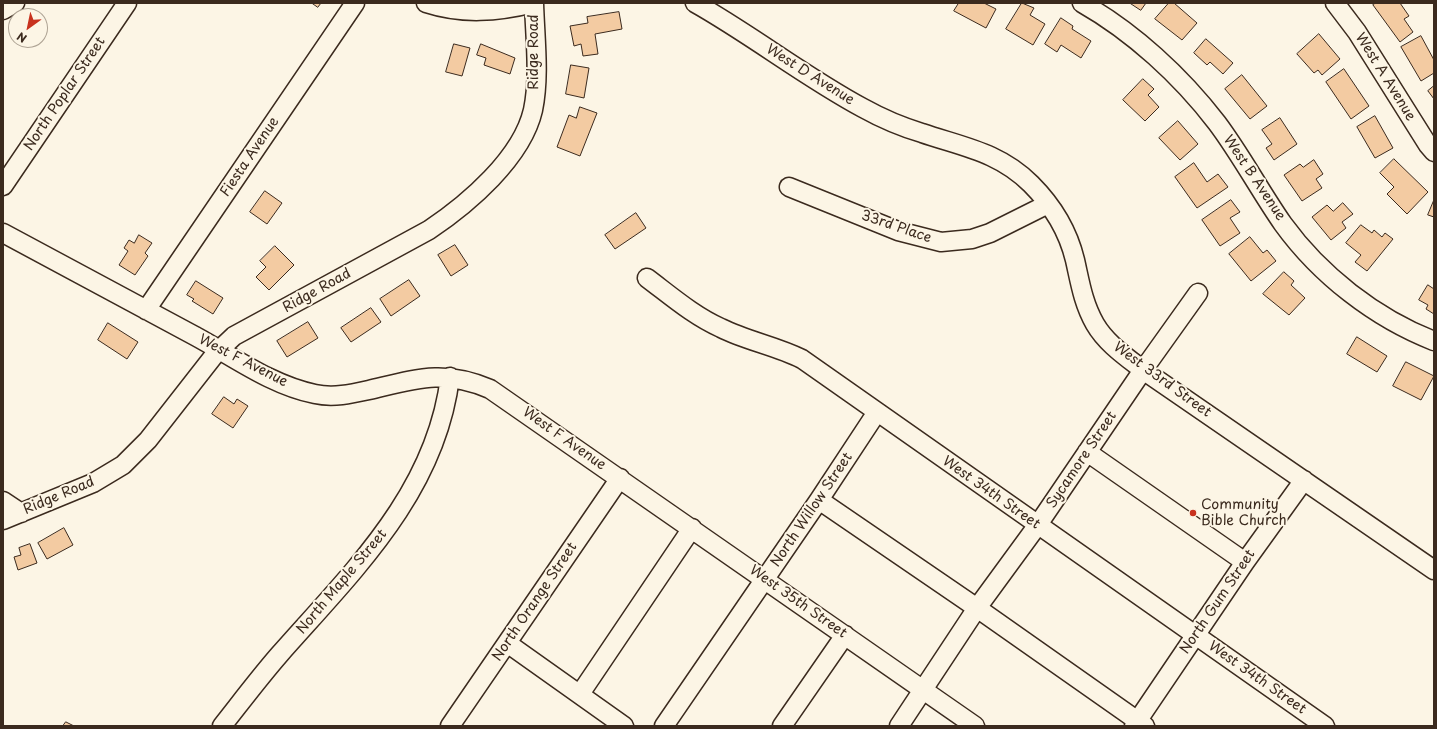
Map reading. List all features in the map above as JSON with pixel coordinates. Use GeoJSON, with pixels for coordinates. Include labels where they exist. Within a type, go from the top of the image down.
{"type":"FeatureCollection","features":[{"type":"Feature","properties":{"kind":"street"},"geometry":{"type":"LineString","coordinates":[[3,10],[14,3]]}},
{"type":"Feature","properties":{"kind":"street","name":"North Poplar Street"},"geometry":{"type":"LineString","coordinates":[[3,186],[127,3]]}},
{"type":"Feature","properties":{"kind":"street","name":"Fiesta Avenue"},"geometry":{"type":"LineString","coordinates":[[146,310],[355,3]]}},
{"type":"Feature","properties":{"kind":"street"},"geometry":{"type":"LineString","coordinates":[[426,3],[448,9],[474,12],[506,9],[534,3]]}},
{"type":"Feature","properties":{"kind":"street","name":"Ridge Road"},"geometry":{"type":"LineString","coordinates":[[3,520],[93,483],[123,465],[148,440],[219,351],[234,336],[428,230],[454,212],[506,163],[518,148],[533,109],[536,91],[534,3]]}},
{"type":"Feature","properties":{"kind":"street","name":"West D Avenue"},"geometry":{"type":"LineString","coordinates":[[695,3],[863,108],[893,123],[932,136]]}},
{"type":"Feature","properties":{"kind":"street","name":"West B Avenue"},"geometry":{"type":"LineString","coordinates":[[1082,3],[1114,24],[1151,53],[1199,102],[1239,154],[1283,224],[1314,261],[1340,284],[1370,306],[1402,326],[1434,341]]}},
{"type":"Feature","properties":{"kind":"street","name":"West A Avenue"},"geometry":{"type":"LineString","coordinates":[[1335,3],[1357,32],[1428,145],[1434,152]]}},
{"type":"Feature","properties":{"kind":"street","name":"West 33rd Street"},"geometry":{"type":"LineString","coordinates":[[932,136],[981,151],[999,160],[1030,184],[1048,204],[1065,233],[1074,258],[1086,306],[1095,324],[1106,339],[1143,370],[1434,570]]}},
{"type":"Feature","properties":{"kind":"street","name":"33rd Place"},"geometry":{"type":"LineString","coordinates":[[789,187],[898,230],[940,242],[957,242],[978,237],[1048,204]]}},
{"type":"Feature","properties":{"kind":"street","name":"West F Avenue"},"geometry":{"type":"LineString","coordinates":[[3,233],[262,374],[298,389],[316,394],[342,395],[417,379],[450,377],[472,381],[490,389],[620,478]]}},
{"type":"Feature","properties":{"kind":"street","name":"West 34th Street"},"geometry":{"type":"LineString","coordinates":[[647,278],[696,315],[721,329],[786,351],[802,359],[1037,526],[1325,726]]}},
{"type":"Feature","properties":{"kind":"street","name":"Sycamore Street"},"geometry":{"type":"LineString","coordinates":[[899,726],[977,608],[1037,526],[1143,370],[1198,293]]}},
{"type":"Feature","properties":{"kind":"street","name":"North Maple Street"},"geometry":{"type":"LineString","coordinates":[[222,726],[279,656],[384,535],[406,500],[433,443],[447,399],[450,377]]}},
{"type":"Feature","properties":{"kind":"street","name":"North Willow Street"},"geometry":{"type":"LineString","coordinates":[[664,726],[819,500],[877,412]]}},
{"type":"Feature","properties":{"kind":"street"},"geometry":{"type":"LineString","coordinates":[[1087,452],[1245,562]]}},
{"type":"Feature","properties":{"kind":"street","name":"West 35th Street"},"geometry":{"type":"LineString","coordinates":[[620,478],[976,726]]}},
{"type":"Feature","properties":{"kind":"street","name":"North Orange Street"},"geometry":{"type":"LineString","coordinates":[[450,726],[620,478]]}},
{"type":"Feature","properties":{"kind":"street","name":"North Gum Street"},"geometry":{"type":"LineString","coordinates":[[1139,724],[1194,636],[1304,480]]}},
{"type":"Feature","properties":{"kind":"street"},"geometry":{"type":"LineString","coordinates":[[819,500],[977,608],[1139,724]]}},
{"type":"Feature","properties":{"kind":"street"},"geometry":{"type":"LineString","coordinates":[[3,501],[21,513]]}},
{"type":"Feature","properties":{"kind":"street"},"geometry":{"type":"LineString","coordinates":[[580,694],[692,528]]}},
{"type":"Feature","properties":{"kind":"street"},"geometry":{"type":"LineString","coordinates":[[782,726],[845,635]]}},
{"type":"Feature","properties":{"kind":"street"},"geometry":{"type":"LineString","coordinates":[[507,643],[624,726]]}},
{"type":"Feature","properties":{"kind":"building"},"geometry":{"type":"Polygon","coordinates":[[[312,3],[321,3],[318,7],[312,3]]]}},
{"type":"Feature","properties":{"kind":"building"},"geometry":{"type":"Polygon","coordinates":[[[959,3],[984,3],[996,9],[986,28],[954,11],[959,3]]]}},
{"type":"Feature","properties":{"kind":"building"},"geometry":{"type":"Polygon","coordinates":[[[1022,3],[1034,8],[1030,15],[1045,24],[1033,45],[1006,29],[1022,3]]]}},
{"type":"Feature","properties":{"kind":"building"},"geometry":{"type":"Polygon","coordinates":[[[1130,3],[1146,3],[1141,10],[1130,3]]]}},
{"type":"Feature","properties":{"kind":"building"},"geometry":{"type":"Polygon","coordinates":[[[1169,3],[1174,3],[1197,23],[1182,40],[1155,19],[1169,3]]]}},
{"type":"Feature","properties":{"kind":"building"},"geometry":{"type":"Polygon","coordinates":[[[1376,3],[1400,3],[1409,16],[1404,19],[1413,32],[1400,42],[1373,5],[1376,3]]]}},
{"type":"Feature","properties":{"kind":"building"},"geometry":{"type":"Polygon","coordinates":[[[619,12],[622,29],[595,34],[598,54],[583,56],[581,44],[574,46],[570,26],[588,23],[587,17],[619,12]]]}},
{"type":"Feature","properties":{"kind":"building"},"geometry":{"type":"Polygon","coordinates":[[[1061,18],[1073,26],[1072,29],[1091,41],[1081,58],[1061,45],[1057,52],[1045,44],[1061,18]]]}},
{"type":"Feature","properties":{"kind":"building"},"geometry":{"type":"Polygon","coordinates":[[[1319,34],[1340,59],[1322,75],[1318,70],[1314,73],[1297,54],[1319,34]]]}},
{"type":"Feature","properties":{"kind":"building"},"geometry":{"type":"Polygon","coordinates":[[[1421,36],[1434,60],[1434,73],[1421,81],[1401,47],[1421,36]]]}},
{"type":"Feature","properties":{"kind":"building"},"geometry":{"type":"Polygon","coordinates":[[[1206,39],[1233,63],[1223,74],[1210,62],[1207,65],[1194,53],[1206,39]]]}},
{"type":"Feature","properties":{"kind":"building"},"geometry":{"type":"Polygon","coordinates":[[[454,44],[470,48],[462,76],[446,72],[454,44]]]}},
{"type":"Feature","properties":{"kind":"building"},"geometry":{"type":"Polygon","coordinates":[[[481,44],[515,58],[510,74],[484,65],[486,58],[477,55],[481,44]]]}},
{"type":"Feature","properties":{"kind":"building"},"geometry":{"type":"Polygon","coordinates":[[[571,65],[589,68],[584,98],[566,94],[571,65]]]}},
{"type":"Feature","properties":{"kind":"building"},"geometry":{"type":"Polygon","coordinates":[[[1344,69],[1369,106],[1351,119],[1326,82],[1344,69]]]}},
{"type":"Feature","properties":{"kind":"building"},"geometry":{"type":"Polygon","coordinates":[[[1242,75],[1267,106],[1250,119],[1225,89],[1242,75]]]}},
{"type":"Feature","properties":{"kind":"building"},"geometry":{"type":"Polygon","coordinates":[[[1143,79],[1154,89],[1148,95],[1159,107],[1145,121],[1123,100],[1143,79]]]}},
{"type":"Feature","properties":{"kind":"building"},"geometry":{"type":"Polygon","coordinates":[[[1434,86],[1434,99],[1428,91],[1434,86]]]}},
{"type":"Feature","properties":{"kind":"building"},"geometry":{"type":"Polygon","coordinates":[[[580,107],[597,113],[580,156],[557,147],[569,115],[576,118],[580,107]]]}},
{"type":"Feature","properties":{"kind":"building"},"geometry":{"type":"Polygon","coordinates":[[[1375,116],[1393,148],[1375,158],[1357,127],[1375,116]]]}},
{"type":"Feature","properties":{"kind":"building"},"geometry":{"type":"Polygon","coordinates":[[[1280,118],[1297,144],[1274,160],[1266,148],[1272,144],[1262,130],[1280,118]]]}},
{"type":"Feature","properties":{"kind":"building"},"geometry":{"type":"Polygon","coordinates":[[[1178,121],[1198,144],[1180,160],[1159,138],[1178,121]]]}},
{"type":"Feature","properties":{"kind":"building"},"geometry":{"type":"Polygon","coordinates":[[[1394,159],[1428,192],[1407,214],[1387,194],[1394,187],[1380,173],[1394,159]]]}},
{"type":"Feature","properties":{"kind":"building"},"geometry":{"type":"Polygon","coordinates":[[[1314,160],[1323,174],[1316,179],[1322,188],[1302,201],[1284,175],[1300,164],[1303,167],[1314,160]]]}},
{"type":"Feature","properties":{"kind":"building"},"geometry":{"type":"Polygon","coordinates":[[[1194,163],[1207,182],[1218,174],[1228,187],[1197,208],[1175,177],[1194,163]]]}},
{"type":"Feature","properties":{"kind":"building"},"geometry":{"type":"Polygon","coordinates":[[[265,191],[282,203],[267,224],[250,212],[265,191]]]}},
{"type":"Feature","properties":{"kind":"building"},"geometry":{"type":"Polygon","coordinates":[[[1231,200],[1240,212],[1230,218],[1240,233],[1220,246],[1202,220],[1231,200]]]}},
{"type":"Feature","properties":{"kind":"building"},"geometry":{"type":"Polygon","coordinates":[[[1434,200],[1434,217],[1428,215],[1434,200]]]}},
{"type":"Feature","properties":{"kind":"building"},"geometry":{"type":"Polygon","coordinates":[[[1343,203],[1353,214],[1342,222],[1346,228],[1331,240],[1312,217],[1327,205],[1333,211],[1343,203]]]}},
{"type":"Feature","properties":{"kind":"building"},"geometry":{"type":"Polygon","coordinates":[[[636,213],[646,228],[615,249],[605,235],[636,213]]]}},
{"type":"Feature","properties":{"kind":"building"},"geometry":{"type":"Polygon","coordinates":[[[1361,225],[1372,233],[1374,230],[1382,237],[1385,233],[1393,239],[1367,271],[1355,262],[1361,255],[1346,243],[1361,225]]]}},
{"type":"Feature","properties":{"kind":"building"},"geometry":{"type":"Polygon","coordinates":[[[139,235],[152,243],[145,253],[148,256],[135,275],[119,265],[128,251],[124,248],[129,240],[134,243],[139,235]]]}},
{"type":"Feature","properties":{"kind":"building"},"geometry":{"type":"Polygon","coordinates":[[[1250,237],[1263,253],[1267,250],[1276,261],[1251,281],[1229,254],[1250,237]]]}},
{"type":"Feature","properties":{"kind":"building"},"geometry":{"type":"Polygon","coordinates":[[[455,245],[468,265],[451,276],[438,255],[455,245]]]}},
{"type":"Feature","properties":{"kind":"building"},"geometry":{"type":"Polygon","coordinates":[[[275,246],[294,265],[269,290],[256,277],[266,267],[260,261],[275,246]]]}},
{"type":"Feature","properties":{"kind":"building"},"geometry":{"type":"Polygon","coordinates":[[[1284,272],[1294,281],[1291,285],[1305,298],[1289,315],[1263,294],[1284,272]]]}},
{"type":"Feature","properties":{"kind":"building"},"geometry":{"type":"Polygon","coordinates":[[[409,280],[420,296],[391,316],[380,299],[409,280]]]}},
{"type":"Feature","properties":{"kind":"building"},"geometry":{"type":"Polygon","coordinates":[[[196,281],[223,298],[213,314],[192,301],[194,299],[187,295],[196,281]]]}},
{"type":"Feature","properties":{"kind":"building"},"geometry":{"type":"Polygon","coordinates":[[[1428,285],[1434,289],[1434,314],[1426,309],[1428,305],[1419,300],[1428,285]]]}},
{"type":"Feature","properties":{"kind":"building"},"geometry":{"type":"Polygon","coordinates":[[[371,308],[381,322],[351,342],[341,328],[371,308]]]}},
{"type":"Feature","properties":{"kind":"building"},"geometry":{"type":"Polygon","coordinates":[[[308,322],[318,338],[287,357],[277,341],[308,322]]]}},
{"type":"Feature","properties":{"kind":"building"},"geometry":{"type":"Polygon","coordinates":[[[108,323],[138,342],[127,359],[98,340],[108,323]]]}},
{"type":"Feature","properties":{"kind":"building"},"geometry":{"type":"Polygon","coordinates":[[[1357,337],[1387,356],[1377,372],[1347,354],[1357,337]]]}},
{"type":"Feature","properties":{"kind":"building"},"geometry":{"type":"Polygon","coordinates":[[[1406,362],[1434,376],[1421,400],[1393,386],[1406,362]]]}},
{"type":"Feature","properties":{"kind":"building"},"geometry":{"type":"Polygon","coordinates":[[[224,397],[234,404],[237,399],[248,406],[233,428],[212,414],[224,397]]]}},
{"type":"Feature","properties":{"kind":"building"},"geometry":{"type":"Polygon","coordinates":[[[64,528],[73,545],[47,559],[38,543],[64,528]]]}},
{"type":"Feature","properties":{"kind":"building"},"geometry":{"type":"Polygon","coordinates":[[[30,544],[37,563],[18,570],[14,557],[21,555],[19,548],[30,544]]]}},
{"type":"Feature","properties":{"kind":"building"},"geometry":{"type":"Polygon","coordinates":[[[66,722],[74,726],[63,726],[66,722]]]}},
{"type":"Feature","properties":{"kind":"place","name":"Community Bible Church"},"geometry":{"type":"Point","coordinates":[1193,513]}}]}
